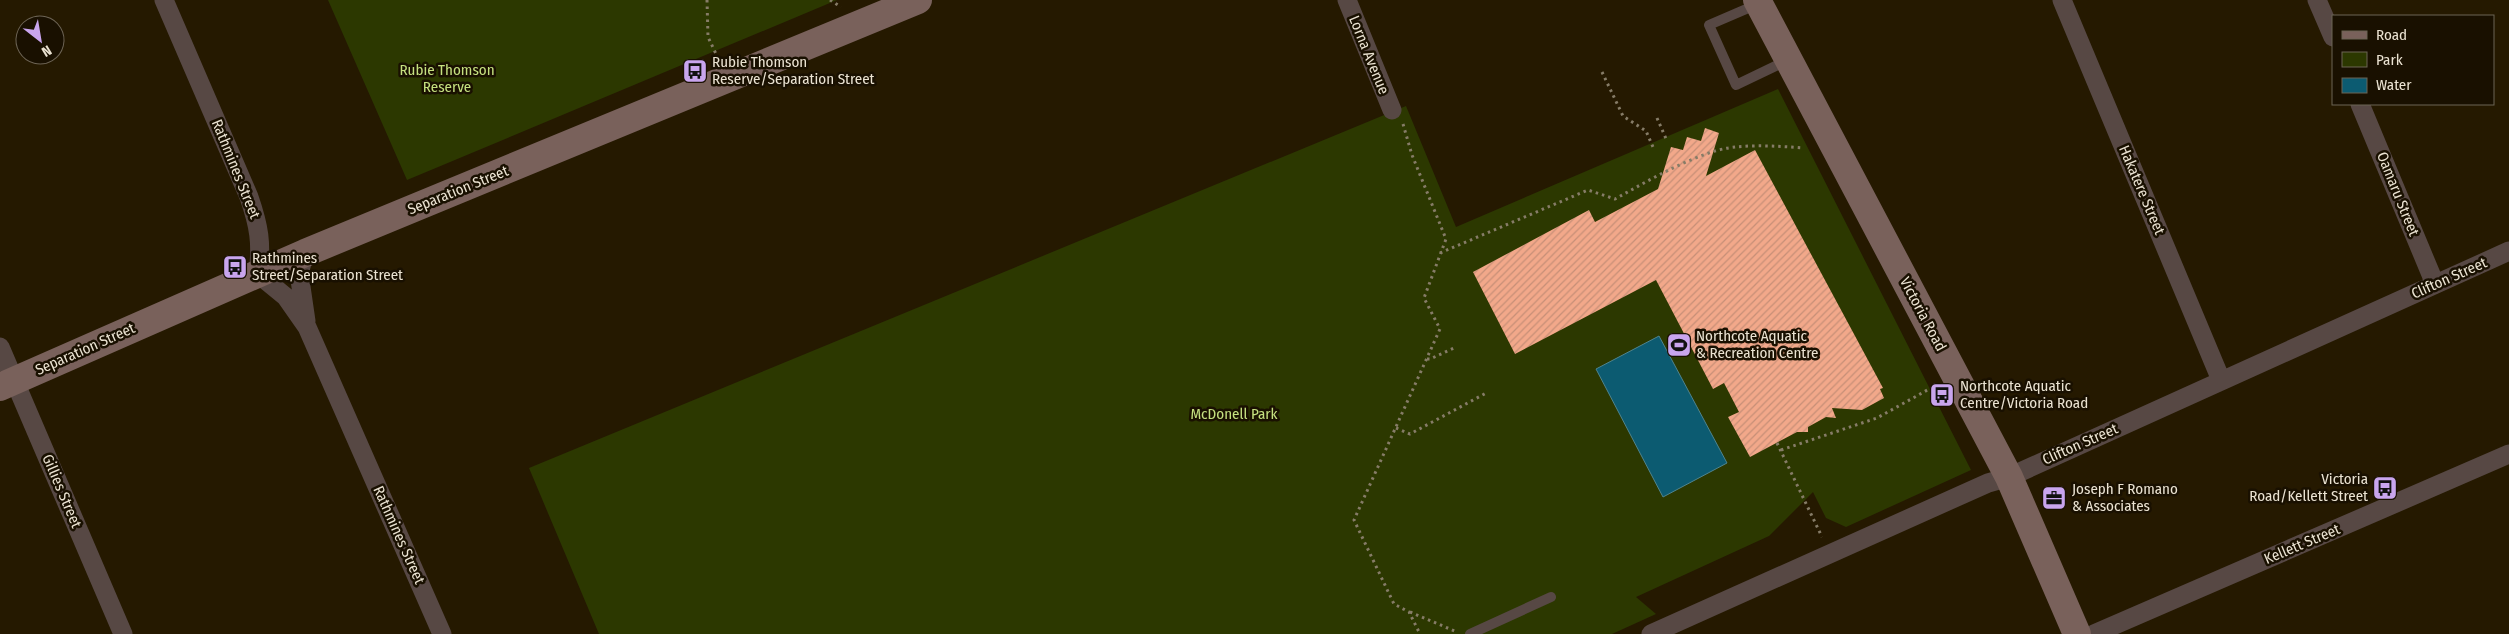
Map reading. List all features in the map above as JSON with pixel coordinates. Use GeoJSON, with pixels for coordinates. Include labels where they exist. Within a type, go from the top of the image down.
{"type":"FeatureCollection","features":[{"type":"Feature","properties":{"kind":"street","name":"Rathmines Street"},"geometry":{"type":"LineString","coordinates":[[164,0],[249,197],[260,229],[261,254],[258,274],[286,297],[307,327],[442,634]]}},
{"type":"Feature","properties":{"kind":"street","name":"Separation Street"},"geometry":{"type":"LineString","coordinates":[[7,384],[305,253],[918,0]]}},
{"type":"Feature","properties":{"kind":"street","name":"Lorna Avenue"},"geometry":{"type":"LineString","coordinates":[[1347,0],[1392,110]]}},
{"type":"Feature","properties":{"kind":"street","name":"Hakatere Street"},"geometry":{"type":"LineString","coordinates":[[2062,0],[2221,380]]}},
{"type":"Feature","properties":{"kind":"street"},"geometry":{"type":"LineString","coordinates":[[2317,0],[2332,35]]}},
{"type":"Feature","properties":{"kind":"street","name":"Victoria Road"},"geometry":{"type":"LineString","coordinates":[[1758,2],[2009,477],[2077,634]]}},
{"type":"Feature","properties":{"kind":"street","name":"Oamaru Street"},"geometry":{"type":"LineString","coordinates":[[2360,105],[2435,284]]}},
{"type":"Feature","properties":{"kind":"street","name":"Clifton Street"},"geometry":{"type":"LineString","coordinates":[[1650,634],[1988,482],[2009,477],[2509,251]]}},
{"type":"Feature","properties":{"kind":"street","name":"Rathmines Street"},"geometry":{"type":"LineString","coordinates":[[305,253],[299,274],[299,283],[307,327]]}},
{"type":"Feature","properties":{"kind":"street","name":"Gillies Street"},"geometry":{"type":"LineString","coordinates":[[0,347],[7,384],[123,634]]}},
{"type":"Feature","properties":{"kind":"street","name":"Kellett Street"},"geometry":{"type":"LineString","coordinates":[[2094,634],[2509,454]]}},
{"type":"Feature","properties":{"kind":"lane"},"geometry":{"type":"LineString","coordinates":[[1758,2],[1709,25],[1736,85],[1788,60]]}},
{"type":"Feature","properties":{"kind":"lane"},"geometry":{"type":"LineString","coordinates":[[1470,634],[1551,597]]}},
{"type":"Feature","properties":{"kind":"path"},"geometry":{"type":"LineString","coordinates":[[707,0],[708,38],[718,58]]}},
{"type":"Feature","properties":{"kind":"path"},"geometry":{"type":"LineString","coordinates":[[830,0],[844,9]]}},
{"type":"Feature","properties":{"kind":"path"},"geometry":{"type":"LineString","coordinates":[[1602,72],[1623,116],[1646,131],[1653,147]]}},
{"type":"Feature","properties":{"kind":"path"},"geometry":{"type":"LineString","coordinates":[[1392,110],[1401,120],[1405,129],[1412,155],[1446,239],[1424,298],[1440,330],[1354,520],[1394,604],[1460,634]]}},
{"type":"Feature","properties":{"kind":"path"},"geometry":{"type":"LineString","coordinates":[[1657,118],[1667,141]]}},
{"type":"Feature","properties":{"kind":"path"},"geometry":{"type":"LineString","coordinates":[[1440,253],[1588,190],[1615,199],[1662,173],[1713,151],[1770,145],[1804,148]]}},
{"type":"Feature","properties":{"kind":"path"},"geometry":{"type":"LineString","coordinates":[[1427,359],[1430,360],[1454,348]]}},
{"type":"Feature","properties":{"kind":"path"},"geometry":{"type":"LineString","coordinates":[[1780,450],[1877,418],[1931,388]]}},
{"type":"Feature","properties":{"kind":"path"},"geometry":{"type":"LineString","coordinates":[[1396,428],[1410,434],[1488,392]]}},
{"type":"Feature","properties":{"kind":"path"},"geometry":{"type":"LineString","coordinates":[[1777,443],[1829,554]]}},
{"type":"Feature","properties":{"kind":"path"},"geometry":{"type":"LineString","coordinates":[[1409,612],[1420,634]]}},
{"type":"Feature","properties":{"kind":"green space","name":"Rubie Thomson Reserve"},"geometry":{"type":"Polygon","coordinates":[[[328,0],[837,0],[407,180],[328,0]]]}},
{"type":"Feature","properties":{"kind":"green space","name":"McDonell Park"},"geometry":{"type":"Polygon","coordinates":[[[1778,89],[1971,470],[1846,527],[1826,518],[1813,492],[1769,536],[1636,597],[1656,614],[1612,634],[599,634],[529,468],[1406,106],[1456,227],[1778,89]]]}},
{"type":"Feature","properties":{"kind":"water"},"geometry":{"type":"Polygon","coordinates":[[[1659,336],[1727,463],[1663,497],[1596,369],[1659,336]]]}},
{"type":"Feature","properties":{"kind":"building"},"geometry":{"type":"Polygon","coordinates":[[[1705,128],[1719,133],[1706,176],[1755,150],[1883,388],[1880,389],[1884,398],[1862,410],[1832,408],[1836,418],[1826,417],[1808,427],[1808,432],[1797,432],[1750,457],[1728,417],[1739,412],[1724,383],[1713,389],[1656,280],[1515,354],[1473,272],[1589,210],[1595,222],[1658,189],[1671,147],[1683,150],[1687,137],[1701,141],[1705,128]]]}},
{"type":"Feature","properties":{"kind":"place","name":"Rubie Thomson Reserve/Separation Street"},"geometry":{"type":"Point","coordinates":[695,71]}},
{"type":"Feature","properties":{"kind":"place","name":"Rathmines Street/Separation Street"},"geometry":{"type":"Point","coordinates":[235,267]}},
{"type":"Feature","properties":{"kind":"place","name":"Northcote Aquatic & Recreation Centre"},"geometry":{"type":"Point","coordinates":[1679,345]}},
{"type":"Feature","properties":{"kind":"place","name":"Northcote Aquatic Centre/Victoria Road"},"geometry":{"type":"Point","coordinates":[1942,395]}},
{"type":"Feature","properties":{"kind":"place","name":"Victoria Road/Kellett Street"},"geometry":{"type":"Point","coordinates":[2385,488]}},
{"type":"Feature","properties":{"kind":"place","name":"Joseph F Romano & Associates"},"geometry":{"type":"Point","coordinates":[2054,498]}}]}
